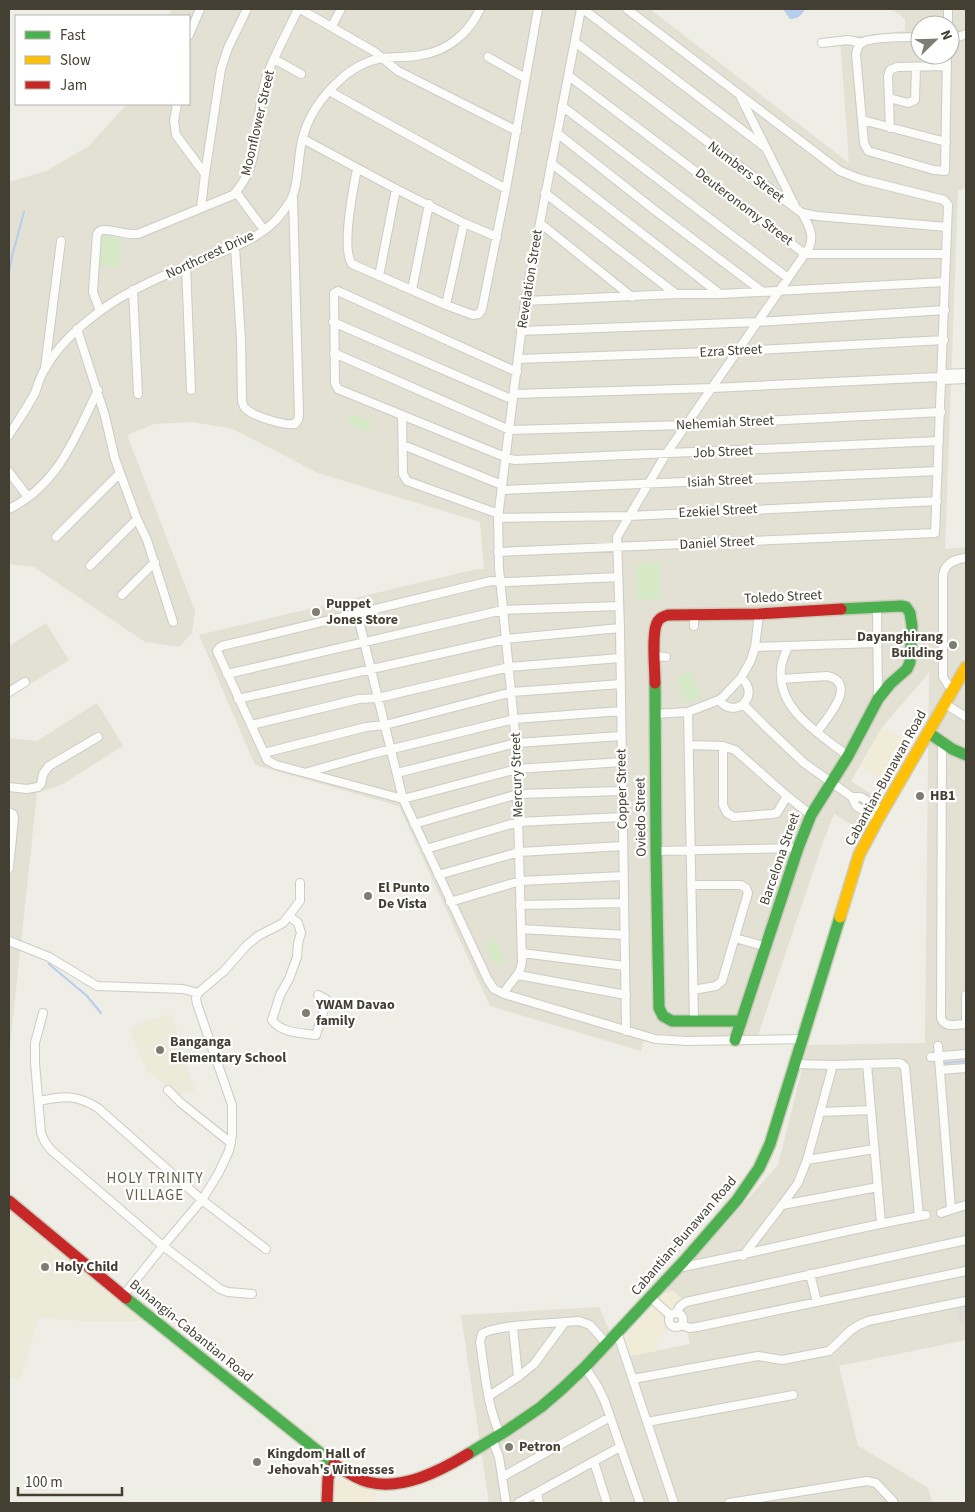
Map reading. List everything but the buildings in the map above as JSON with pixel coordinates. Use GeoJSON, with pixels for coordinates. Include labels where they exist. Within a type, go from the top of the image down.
{"type":"FeatureCollection","features":[{"type":"Feature","properties":{"kind":"main road","name":"Toledo Street"},"geometry":{"type":"LineString","coordinates":[[659,618],[668,615],[694,620],[759,614],[901,606],[909,609]]}},
{"type":"Feature","properties":{"kind":"main road","name":"Barcelona Street"},"geometry":{"type":"LineString","coordinates":[[735,1040],[798,848],[811,815],[848,756],[878,699],[890,684],[907,669],[910,662],[912,627],[909,609]]}},
{"type":"Feature","properties":{"kind":"main road","name":"Oviedo Street"},"geometry":{"type":"LineString","coordinates":[[659,618],[655,626],[660,656],[655,714],[659,1008],[663,1016],[672,1021],[694,1021]]}},
{"type":"Feature","properties":{"kind":"main road","name":"Cabantian-Bunawan Road"},"geometry":{"type":"LineString","coordinates":[[334,1464],[362,1480],[389,1484],[410,1479],[443,1467],[496,1437],[566,1387],[678,1268],[744,1191],[756,1175],[770,1144],[859,855],[880,815],[966,667]]}},
{"type":"Feature","properties":{"kind":"main road"},"geometry":{"type":"LineString","coordinates":[[929,733],[942,744],[966,755]]}},
{"type":"Feature","properties":{"kind":"main road"},"geometry":{"type":"LineString","coordinates":[[694,1021],[741,1021]]}},
{"type":"Feature","properties":{"kind":"main road","name":"Buhangin-Cabantian Road"},"geometry":{"type":"LineString","coordinates":[[10,1203],[123,1296],[334,1464]]}},
{"type":"Feature","properties":{"kind":"main road"},"geometry":{"type":"LineString","coordinates":[[327,1503],[327,1480],[334,1464]]}},
{"type":"Feature","properties":{"kind":"street"},"geometry":{"type":"LineString","coordinates":[[190,33],[200,9]]}},
{"type":"Feature","properties":{"kind":"street"},"geometry":{"type":"LineString","coordinates":[[201,208],[221,69],[247,9]]}},
{"type":"Feature","properties":{"kind":"street"},"geometry":{"type":"LineString","coordinates":[[299,9],[367,47],[398,71],[516,131]]}},
{"type":"Feature","properties":{"kind":"street","name":"Moonflower Street"},"geometry":{"type":"LineString","coordinates":[[100,311],[94,292],[98,232],[104,230],[138,234],[233,195],[248,176],[262,92],[267,75],[299,9]]}},
{"type":"Feature","properties":{"kind":"street"},"geometry":{"type":"LineString","coordinates":[[332,26],[341,9]]}},
{"type":"Feature","properties":{"kind":"street","name":"Northcrest Drive"},"geometry":{"type":"LineString","coordinates":[[9,435],[26,410],[44,369],[61,346],[77,329],[100,311],[133,290],[235,246],[264,230],[279,216],[292,197],[302,139],[308,122],[316,107],[340,79],[371,61],[383,58],[420,56],[444,48],[456,40],[468,28],[480,9]]}},
{"type":"Feature","properties":{"kind":"street"},"geometry":{"type":"LineString","coordinates":[[357,169],[349,218],[348,257],[352,264],[446,305],[473,315],[481,312],[497,237],[538,9]]}},
{"type":"Feature","properties":{"kind":"street"},"geometry":{"type":"LineString","coordinates":[[582,9],[766,148]]}},
{"type":"Feature","properties":{"kind":"street","name":"Revelation Street"},"geometry":{"type":"LineString","coordinates":[[498,552],[498,516],[525,301],[574,42],[582,9]]}},
{"type":"Feature","properties":{"kind":"street"},"geometry":{"type":"LineString","coordinates":[[627,9],[840,171],[860,179],[947,202],[946,282],[937,501]]}},
{"type":"Feature","properties":{"kind":"street"},"geometry":{"type":"LineString","coordinates":[[890,128],[888,76],[890,70],[896,67],[947,66],[945,171],[934,170],[868,151],[864,143],[856,54],[859,46],[870,40],[910,38]]}},
{"type":"Feature","properties":{"kind":"street"},"geometry":{"type":"LineString","coordinates":[[822,43],[848,40],[862,43]]}},
{"type":"Feature","properties":{"kind":"street","name":"Numbers Street"},"geometry":{"type":"LineString","coordinates":[[574,42],[799,211],[817,216],[947,227]]}},
{"type":"Feature","properties":{"kind":"street"},"geometry":{"type":"LineString","coordinates":[[488,57],[525,78]]}},
{"type":"Feature","properties":{"kind":"street"},"geometry":{"type":"LineString","coordinates":[[274,60],[301,74]]}},
{"type":"Feature","properties":{"kind":"street"},"geometry":{"type":"LineString","coordinates":[[889,98],[908,103],[915,100],[916,67]]}},
{"type":"Feature","properties":{"kind":"street","name":"Deuteronomy Street"},"geometry":{"type":"LineString","coordinates":[[569,76],[805,254],[946,254]]}},
{"type":"Feature","properties":{"kind":"street"},"geometry":{"type":"LineString","coordinates":[[329,91],[506,189]]}},
{"type":"Feature","properties":{"kind":"street"},"geometry":{"type":"LineString","coordinates":[[740,96],[799,211],[809,226],[812,238],[805,254]]}},
{"type":"Feature","properties":{"kind":"street"},"geometry":{"type":"LineString","coordinates":[[176,105],[174,121],[176,135],[205,174]]}},
{"type":"Feature","properties":{"kind":"street"},"geometry":{"type":"LineString","coordinates":[[562,106],[788,278]]}},
{"type":"Feature","properties":{"kind":"street"},"geometry":{"type":"LineString","coordinates":[[862,120],[946,142]]}},
{"type":"Feature","properties":{"kind":"street"},"geometry":{"type":"LineString","coordinates":[[557,133],[763,292]]}},
{"type":"Feature","properties":{"kind":"street"},"geometry":{"type":"LineString","coordinates":[[302,139],[396,189],[464,223],[497,237]]}},
{"type":"Feature","properties":{"kind":"street"},"geometry":{"type":"LineString","coordinates":[[551,163],[720,294]]}},
{"type":"Feature","properties":{"kind":"street"},"geometry":{"type":"LineString","coordinates":[[379,276],[396,189]]}},
{"type":"Feature","properties":{"kind":"street"},"geometry":{"type":"LineString","coordinates":[[236,192],[264,230]]}},
{"type":"Feature","properties":{"kind":"street"},"geometry":{"type":"LineString","coordinates":[[545,193],[676,294]]}},
{"type":"Feature","properties":{"kind":"street"},"geometry":{"type":"LineString","coordinates":[[235,246],[243,406],[257,415],[289,425],[297,423],[299,415],[292,197]]}},
{"type":"Feature","properties":{"kind":"street"},"geometry":{"type":"LineString","coordinates":[[412,290],[429,204]]}},
{"type":"Feature","properties":{"kind":"street"},"geometry":{"type":"LineString","coordinates":[[540,222],[632,297]]}},
{"type":"Feature","properties":{"kind":"street"},"geometry":{"type":"LineString","coordinates":[[446,305],[464,223]]}},
{"type":"Feature","properties":{"kind":"street"},"geometry":{"type":"LineString","coordinates":[[44,369],[61,241]]}},
{"type":"Feature","properties":{"kind":"street","name":"Copper Street"},"geometry":{"type":"LineString","coordinates":[[626,1031],[617,537],[666,454],[805,254]]}},
{"type":"Feature","properties":{"kind":"street"},"geometry":{"type":"LineString","coordinates":[[186,266],[191,390]]}},
{"type":"Feature","properties":{"kind":"street"},"geometry":{"type":"LineString","coordinates":[[525,301],[676,294],[720,294],[946,282]]}},
{"type":"Feature","properties":{"kind":"street"},"geometry":{"type":"LineString","coordinates":[[133,290],[138,394]]}},
{"type":"Feature","properties":{"kind":"street"},"geometry":{"type":"LineString","coordinates":[[510,430],[334,353],[333,296],[335,292],[340,292],[516,372]]}},
{"type":"Feature","properties":{"kind":"street"},"geometry":{"type":"LineString","coordinates":[[521,331],[758,322],[944,310]]}},
{"type":"Feature","properties":{"kind":"street"},"geometry":{"type":"LineString","coordinates":[[334,322],[514,397],[941,377],[966,373]]}},
{"type":"Feature","properties":{"kind":"street"},"geometry":{"type":"LineString","coordinates":[[77,329],[106,416],[112,447],[120,473],[155,562],[173,622]]}},
{"type":"Feature","properties":{"kind":"street","name":"Ezra Street"},"geometry":{"type":"LineString","coordinates":[[518,359],[738,351],[944,340]]}},
{"type":"Feature","properties":{"kind":"street","name":"Job Street"},"geometry":{"type":"LineString","coordinates":[[334,353],[335,383],[340,390],[515,460],[940,442]]}},
{"type":"Feature","properties":{"kind":"street"},"geometry":{"type":"LineString","coordinates":[[941,377],[966,379]]}},
{"type":"Feature","properties":{"kind":"street"},"geometry":{"type":"LineString","coordinates":[[9,510],[43,484],[60,465],[73,443],[98,390]]}},
{"type":"Feature","properties":{"kind":"street","name":"Nehemiah Street"},"geometry":{"type":"LineString","coordinates":[[510,430],[686,425],[941,412]]}},
{"type":"Feature","properties":{"kind":"street"},"geometry":{"type":"LineString","coordinates":[[402,415],[405,479],[498,516]]}},
{"type":"Feature","properties":{"kind":"street"},"geometry":{"type":"LineString","coordinates":[[403,445],[502,488]]}},
{"type":"Feature","properties":{"kind":"street","name":"Isiah Street"},"geometry":{"type":"LineString","coordinates":[[502,488],[649,484],[938,471]]}},
{"type":"Feature","properties":{"kind":"street"},"geometry":{"type":"LineString","coordinates":[[9,472],[28,497]]}},
{"type":"Feature","properties":{"kind":"street"},"geometry":{"type":"LineString","coordinates":[[56,537],[120,473]]}},
{"type":"Feature","properties":{"kind":"street","name":"Ezekiel Street"},"geometry":{"type":"LineString","coordinates":[[498,516],[629,516],[937,501]]}},
{"type":"Feature","properties":{"kind":"street","name":"Daniel Street"},"geometry":{"type":"LineString","coordinates":[[498,552],[936,532],[937,501]]}},
{"type":"Feature","properties":{"kind":"street"},"geometry":{"type":"LineString","coordinates":[[90,566],[137,520]]}},
{"type":"Feature","properties":{"kind":"street","name":"Mercury Street"},"geometry":{"type":"LineString","coordinates":[[498,552],[515,719],[522,953],[522,968],[504,994]]}},
{"type":"Feature","properties":{"kind":"street"},"geometry":{"type":"LineString","coordinates":[[954,689],[943,677],[943,575],[944,570],[949,564],[955,560],[966,558]]}},
{"type":"Feature","properties":{"kind":"street"},"geometry":{"type":"LineString","coordinates":[[122,595],[155,562]]}},
{"type":"Feature","properties":{"kind":"street"},"geometry":{"type":"LineString","coordinates":[[618,578],[508,582],[491,580],[222,646],[217,649],[265,756],[276,765],[403,799],[517,769],[622,762]]}},
{"type":"Feature","properties":{"kind":"street"},"geometry":{"type":"LineString","coordinates":[[227,674],[503,610],[619,606]]}},
{"type":"Feature","properties":{"kind":"street"},"geometry":{"type":"LineString","coordinates":[[877,608],[878,699]]}},
{"type":"Feature","properties":{"kind":"street"},"geometry":{"type":"LineString","coordinates":[[357,613],[403,799],[450,902],[494,989],[504,994],[655,1039],[803,1039]]}},
{"type":"Feature","properties":{"kind":"street"},"geometry":{"type":"LineString","coordinates":[[655,714],[688,712],[719,700],[741,678],[751,660],[755,648],[759,614]]}},
{"type":"Feature","properties":{"kind":"street"},"geometry":{"type":"LineString","coordinates":[[238,699],[506,640],[620,628]]}},
{"type":"Feature","properties":{"kind":"street"},"geometry":{"type":"LineString","coordinates":[[755,648],[877,643]]}},
{"type":"Feature","properties":{"kind":"street"},"geometry":{"type":"LineString","coordinates":[[788,647],[781,669],[781,679],[785,695],[792,709],[817,732],[848,756]]}},
{"type":"Feature","properties":{"kind":"street"},"geometry":{"type":"LineString","coordinates":[[251,725],[359,699],[378,698],[509,667],[620,658]]}},
{"type":"Feature","properties":{"kind":"street"},"geometry":{"type":"LineString","coordinates":[[781,679],[827,676],[838,680],[841,685],[839,699],[817,732]]}},
{"type":"Feature","properties":{"kind":"street"},"geometry":{"type":"LineString","coordinates":[[719,700],[729,708],[735,708],[744,704],[748,698],[749,690],[741,678]]}},
{"type":"Feature","properties":{"kind":"street"},"geometry":{"type":"LineString","coordinates":[[9,692],[25,682]]}},
{"type":"Feature","properties":{"kind":"street"},"geometry":{"type":"LineString","coordinates":[[265,756],[366,727],[385,725],[512,692],[621,684]]}},
{"type":"Feature","properties":{"kind":"street"},"geometry":{"type":"LineString","coordinates":[[744,704],[804,763],[852,797],[856,806],[880,815]]}},
{"type":"Feature","properties":{"kind":"street"},"geometry":{"type":"LineString","coordinates":[[945,704],[966,717]]}},
{"type":"Feature","properties":{"kind":"street"},"geometry":{"type":"LineString","coordinates":[[306,772],[515,719],[621,711]]}},
{"type":"Feature","properties":{"kind":"street"},"geometry":{"type":"LineString","coordinates":[[688,712],[694,1021]]}},
{"type":"Feature","properties":{"kind":"street"},"geometry":{"type":"LineString","coordinates":[[396,773],[516,743],[622,736]]}},
{"type":"Feature","properties":{"kind":"street"},"geometry":{"type":"LineString","coordinates":[[9,788],[27,789],[38,787],[41,784],[43,774],[49,766],[98,737]]}},
{"type":"Feature","properties":{"kind":"street"},"geometry":{"type":"LineString","coordinates":[[942,744],[941,1018],[943,1023],[949,1025],[966,1024],[966,995]]}},
{"type":"Feature","properties":{"kind":"street"},"geometry":{"type":"LineString","coordinates":[[689,745],[730,747],[742,755],[811,815]]}},
{"type":"Feature","properties":{"kind":"street"},"geometry":{"type":"LineString","coordinates":[[724,746],[723,805],[727,813],[734,817],[777,813],[787,796]]}},
{"type":"Feature","properties":{"kind":"street"},"geometry":{"type":"LineString","coordinates":[[414,824],[518,794],[622,791]]}},
{"type":"Feature","properties":{"kind":"street"},"geometry":{"type":"LineString","coordinates":[[9,868],[14,818],[11,813]]}},
{"type":"Feature","properties":{"kind":"street"},"geometry":{"type":"LineString","coordinates":[[426,849],[518,822],[623,817]]}},
{"type":"Feature","properties":{"kind":"street"},"geometry":{"type":"LineString","coordinates":[[438,875],[519,852],[623,846]]}},
{"type":"Feature","properties":{"kind":"street"},"geometry":{"type":"LineString","coordinates":[[656,851],[798,848]]}},
{"type":"Feature","properties":{"kind":"street"},"geometry":{"type":"LineString","coordinates":[[450,902],[520,881],[624,876]]}},
{"type":"Feature","properties":{"kind":"street"},"geometry":{"type":"LineString","coordinates":[[123,1296],[202,1200],[227,1158],[231,1143],[232,1105],[197,1004],[198,992],[224,971],[247,944],[258,936],[284,923],[300,901],[300,883]]}},
{"type":"Feature","properties":{"kind":"street"},"geometry":{"type":"LineString","coordinates":[[691,885],[741,885],[746,888],[748,893],[722,981],[710,988],[693,990]]}},
{"type":"Feature","properties":{"kind":"street"},"geometry":{"type":"LineString","coordinates":[[520,905],[624,903]]}},
{"type":"Feature","properties":{"kind":"street"},"geometry":{"type":"LineString","coordinates":[[289,916],[298,923],[301,933],[297,957],[289,979],[280,995],[272,1020],[276,1026],[288,1031],[316,1035],[326,1003],[326,999],[318,995]]}},
{"type":"Feature","properties":{"kind":"street"},"geometry":{"type":"LineString","coordinates":[[521,930],[625,935]]}},
{"type":"Feature","properties":{"kind":"street"},"geometry":{"type":"LineString","coordinates":[[735,938],[767,947]]}},
{"type":"Feature","properties":{"kind":"street"},"geometry":{"type":"LineString","coordinates":[[9,941],[49,957],[97,986],[188,989],[198,992]]}},
{"type":"Feature","properties":{"kind":"street"},"geometry":{"type":"LineString","coordinates":[[522,953],[625,966]]}},
{"type":"Feature","properties":{"kind":"street"},"geometry":{"type":"LineString","coordinates":[[518,975],[626,995]]}},
{"type":"Feature","properties":{"kind":"street"},"geometry":{"type":"LineString","coordinates":[[43,1012],[35,1043],[35,1063],[41,1133],[45,1142],[51,1150],[163,1246],[220,1289],[228,1292],[252,1294]]}},
{"type":"Feature","properties":{"kind":"street"},"geometry":{"type":"LineString","coordinates":[[938,1046],[935,1057],[940,1070],[951,1209]]}},
{"type":"Feature","properties":{"kind":"street"},"geometry":{"type":"LineString","coordinates":[[935,1057],[966,1054]]}},
{"type":"Feature","properties":{"kind":"street"},"geometry":{"type":"LineString","coordinates":[[678,1268],[743,1256],[881,1223],[922,1216],[904,1067],[902,1064],[795,1064]]}},
{"type":"Feature","properties":{"kind":"street"},"geometry":{"type":"LineString","coordinates":[[867,1064],[881,1223]]}},
{"type":"Feature","properties":{"kind":"street"},"geometry":{"type":"LineString","coordinates":[[743,1256],[798,1183],[808,1160],[833,1065]]}},
{"type":"Feature","properties":{"kind":"street"},"geometry":{"type":"LineString","coordinates":[[940,1070],[966,1068]]}},
{"type":"Feature","properties":{"kind":"street"},"geometry":{"type":"LineString","coordinates":[[168,1090],[181,1103],[231,1143]]}},
{"type":"Feature","properties":{"kind":"street"},"geometry":{"type":"LineString","coordinates":[[39,1101],[61,1096],[86,1100],[98,1108],[202,1200],[266,1250]]}},
{"type":"Feature","properties":{"kind":"street"},"geometry":{"type":"LineString","coordinates":[[821,1112],[871,1110]]}},
{"type":"Feature","properties":{"kind":"street"},"geometry":{"type":"LineString","coordinates":[[808,1160],[874,1149]]}},
{"type":"Feature","properties":{"kind":"street"},"geometry":{"type":"LineString","coordinates":[[782,1205],[878,1187]]}},
{"type":"Feature","properties":{"kind":"street"},"geometry":{"type":"LineString","coordinates":[[941,1212],[966,1205]]}},
{"type":"Feature","properties":{"kind":"street"},"geometry":{"type":"LineString","coordinates":[[966,1240],[686,1302],[680,1306],[669,1320],[671,1325],[693,1328],[966,1271]]}},
{"type":"Feature","properties":{"kind":"street"},"geometry":{"type":"LineString","coordinates":[[810,1274],[817,1302]]}},
{"type":"Feature","properties":{"kind":"street"},"geometry":{"type":"LineString","coordinates":[[650,1297],[673,1314],[681,1314],[684,1318],[682,1325]]}},
{"type":"Feature","properties":{"kind":"street"},"geometry":{"type":"LineString","coordinates":[[633,1379],[758,1356],[782,1360],[829,1351],[851,1330],[868,1321],[966,1301]]}},
{"type":"Feature","properties":{"kind":"street"},"geometry":{"type":"LineString","coordinates":[[506,1503],[480,1337],[488,1330],[579,1321],[590,1325],[607,1344]]}},
{"type":"Feature","properties":{"kind":"street"},"geometry":{"type":"LineString","coordinates":[[489,1396],[518,1377],[538,1360],[565,1322]]}},
{"type":"Feature","properties":{"kind":"street"},"geometry":{"type":"LineString","coordinates":[[513,1327],[518,1377]]}},
{"type":"Feature","properties":{"kind":"street"},"geometry":{"type":"LineString","coordinates":[[617,1332],[674,1503]]}},
{"type":"Feature","properties":{"kind":"street"},"geometry":{"type":"LineString","coordinates":[[585,1367],[598,1387],[640,1503]]}},
{"type":"Feature","properties":{"kind":"street"},"geometry":{"type":"LineString","coordinates":[[647,1422],[793,1395]]}},
{"type":"Feature","properties":{"kind":"street"},"geometry":{"type":"LineString","coordinates":[[502,1477],[610,1417]]}},
{"type":"Feature","properties":{"kind":"street"},"geometry":{"type":"LineString","coordinates":[[518,1503],[620,1447]]}},
{"type":"Feature","properties":{"kind":"street"},"geometry":{"type":"LineString","coordinates":[[594,1462],[608,1503]]}},
{"type":"Feature","properties":{"kind":"street"},"geometry":{"type":"LineString","coordinates":[[730,1503],[867,1481],[876,1483],[893,1501]]}},
{"type":"Feature","properties":{"kind":"street"},"geometry":{"type":"LineString","coordinates":[[537,1493],[538,1503]]}},
{"type":"Feature","properties":{"kind":"shaded area"},"geometry":{"type":"Polygon","coordinates":[[[172,9],[650,9],[849,163],[840,38],[905,31],[905,19],[892,9],[966,9],[966,188],[958,191],[945,549],[966,547],[966,1340],[839,1366],[858,1446],[927,1487],[933,1503],[489,1503],[461,1315],[599,1307],[623,1362],[629,1356],[690,1344],[681,1298],[673,1291],[664,1293],[778,1165],[808,1045],[925,1043],[929,673],[883,726],[851,781],[873,795],[854,826],[834,814],[757,1038],[694,1038],[645,1032],[641,1051],[490,1006],[399,806],[255,765],[199,635],[477,569],[484,569],[480,522],[318,473],[233,429],[193,422],[154,424],[127,435],[195,611],[192,633],[179,647],[145,642],[34,567],[9,564],[9,182],[46,171],[89,146],[126,105],[190,105],[190,15],[169,15],[172,9]]]}},
{"type":"Feature","properties":{"kind":"shaded area"},"geometry":{"type":"Polygon","coordinates":[[[46,623],[69,660],[9,697],[9,646],[46,623]]]}},
{"type":"Feature","properties":{"kind":"shaded area"},"geometry":{"type":"Polygon","coordinates":[[[97,703],[123,746],[61,785],[37,793],[9,1054],[9,738],[37,741],[97,703]]]}},
{"type":"Feature","properties":{"kind":"shaded area"},"geometry":{"type":"Polygon","coordinates":[[[883,726],[915,746],[892,785],[860,766],[883,726]]]}},
{"type":"Feature","properties":{"kind":"shaded area","name":"Banganga Elementary School"},"geometry":{"type":"Polygon","coordinates":[[[172,1014],[195,1091],[179,1095],[146,1070],[130,1030],[142,1022],[172,1014]]]}},
{"type":"Feature","properties":{"kind":"shaded area","name":"Holy Child"},"geometry":{"type":"Polygon","coordinates":[[[13,1211],[146,1321],[81,1321],[39,1318],[20,1380],[9,1377],[9,1217],[13,1211]]]}},
{"type":"Feature","properties":{"kind":"shaded area"},"geometry":{"type":"Polygon","coordinates":[[[673,1291],[681,1298],[665,1317],[669,1328],[656,1341],[658,1351],[629,1356],[624,1339],[664,1293],[673,1291]]]}},
{"type":"Feature","properties":{"kind":"shaded area"},"geometry":{"type":"Polygon","coordinates":[[[966,1304],[966,1321],[960,1323],[956,1307],[966,1304]]]}},
{"type":"Feature","properties":{"kind":"shaded area"},"geometry":{"type":"Polygon","coordinates":[[[333,1481],[350,1481],[376,1493],[376,1503],[333,1503],[333,1481]]]}},
{"type":"Feature","properties":{"kind":"green space"},"geometry":{"type":"Polygon","coordinates":[[[101,237],[121,238],[119,267],[99,265],[101,237]]]}},
{"type":"Feature","properties":{"kind":"green space"},"geometry":{"type":"Polygon","coordinates":[[[351,414],[372,422],[368,432],[347,423],[351,414]]]}},
{"type":"Feature","properties":{"kind":"green space"},"geometry":{"type":"Polygon","coordinates":[[[660,563],[661,599],[637,600],[636,564],[660,563]]]}},
{"type":"Feature","properties":{"kind":"green space"},"geometry":{"type":"Polygon","coordinates":[[[691,671],[701,697],[686,703],[677,677],[691,671]]]}},
{"type":"Feature","properties":{"kind":"green space"},"geometry":{"type":"Polygon","coordinates":[[[495,940],[504,961],[495,965],[485,945],[495,940]]]}},
{"type":"Feature","properties":{"kind":"water"},"geometry":{"type":"Polygon","coordinates":[[[783,9],[805,9],[799,16],[790,19],[783,9]]]}},
{"type":"Feature","properties":{"kind":"waterway"},"geometry":{"type":"LineString","coordinates":[[9,273],[24,212]]}},
{"type":"Feature","properties":{"kind":"waterway"},"geometry":{"type":"LineString","coordinates":[[49,964],[87,996],[101,1013]]}},
{"type":"Feature","properties":{"kind":"waterway"},"geometry":{"type":"LineString","coordinates":[[945,1063],[966,1061]]}},
{"type":"Feature","properties":{"kind":"traffic: fast"},"geometry":{"type":"LineString","coordinates":[[735,1040],[798,848],[811,815],[848,756],[878,699],[890,684],[907,669],[910,662],[912,626],[910,613],[906,607],[841,609]]}},
{"type":"Feature","properties":{"kind":"traffic: fast"},"geometry":{"type":"LineString","coordinates":[[655,683],[659,1008],[663,1016],[672,1021],[741,1021]]}},
{"type":"Feature","properties":{"kind":"traffic: fast"},"geometry":{"type":"LineString","coordinates":[[929,733],[952,749],[966,755]]}},
{"type":"Feature","properties":{"kind":"traffic: fast"},"geometry":{"type":"LineString","coordinates":[[468,1454],[541,1407],[563,1388],[684,1261],[737,1200],[759,1168],[770,1144],[840,917]]}},
{"type":"Feature","properties":{"kind":"traffic: fast"},"geometry":{"type":"LineString","coordinates":[[126,1298],[334,1464]]}},
{"type":"Feature","properties":{"kind":"traffic: slow"},"geometry":{"type":"LineString","coordinates":[[840,917],[859,855],[966,667]]}},
{"type":"Feature","properties":{"kind":"traffic: jam"},"geometry":{"type":"LineString","coordinates":[[655,683],[654,650],[656,626],[658,621],[665,616],[759,614],[841,609]]}},
{"type":"Feature","properties":{"kind":"traffic: jam"},"geometry":{"type":"LineString","coordinates":[[9,1201],[126,1298]]}},
{"type":"Feature","properties":{"kind":"traffic: jam"},"geometry":{"type":"LineString","coordinates":[[327,1503],[328,1478],[334,1464],[364,1481],[394,1484],[407,1482],[433,1473],[468,1454]]}},
{"type":"Feature","properties":{"kind":"place","name":"Puppet Jones Store"},"geometry":{"type":"Point","coordinates":[316,612]}},
{"type":"Feature","properties":{"kind":"place","name":"Dayanghirang Building"},"geometry":{"type":"Point","coordinates":[953,645]}},
{"type":"Feature","properties":{"kind":"place","name":"HB1"},"geometry":{"type":"Point","coordinates":[920,796]}},
{"type":"Feature","properties":{"kind":"place","name":"El Punto De Vista"},"geometry":{"type":"Point","coordinates":[368,896]}},
{"type":"Feature","properties":{"kind":"place","name":"YWAM Davao family"},"geometry":{"type":"Point","coordinates":[306,1013]}},
{"type":"Feature","properties":{"kind":"place","name":"Banganga Elementary School"},"geometry":{"type":"Point","coordinates":[160,1050]}},
{"type":"Feature","properties":{"kind":"place","name":"Holy Child"},"geometry":{"type":"Point","coordinates":[45,1267]}},
{"type":"Feature","properties":{"kind":"place","name":"Petron"},"geometry":{"type":"Point","coordinates":[509,1447]}},
{"type":"Feature","properties":{"kind":"place","name":"Kingdom Hall of Jehovah's Witnesses"},"geometry":{"type":"Point","coordinates":[257,1462]}},
{"type":"Feature","properties":{"kind":"district","name":"HOLY TRINITY VILLAGE"},"geometry":{"type":"Point","coordinates":[155,1186]}}]}
